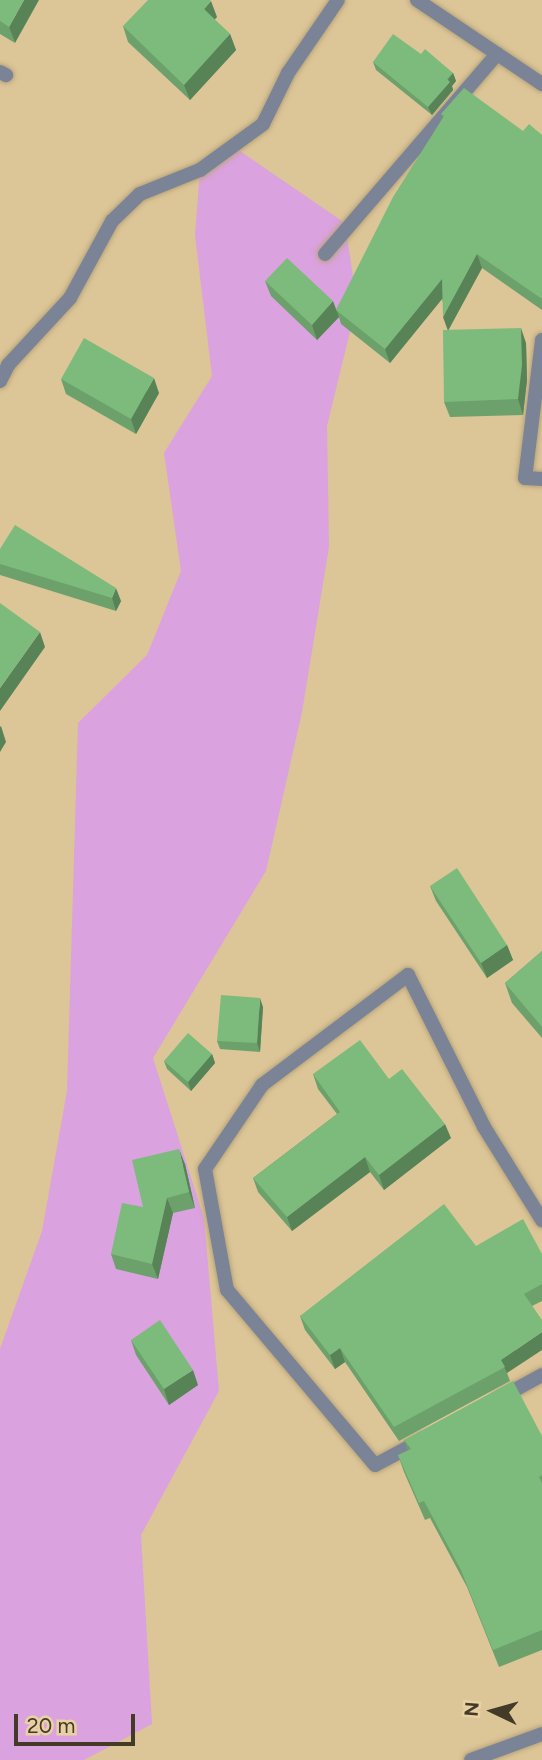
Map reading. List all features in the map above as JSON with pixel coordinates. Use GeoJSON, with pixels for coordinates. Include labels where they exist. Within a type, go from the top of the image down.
{"type":"FeatureCollection","features":[{"type":"Feature","properties":{"kind":"street"},"geometry":{"type":"LineString","coordinates":[[0,381],[8,365],[36,338],[70,298],[112,221],[140,194],[200,170],[262,124],[288,73],[338,0]]}},
{"type":"Feature","properties":{"kind":"street"},"geometry":{"type":"LineString","coordinates":[[417,0],[542,84]]}},
{"type":"Feature","properties":{"kind":"street"},"geometry":{"type":"LineString","coordinates":[[325,254],[497,54]]}},
{"type":"Feature","properties":{"kind":"street"},"geometry":{"type":"LineString","coordinates":[[542,340],[525,478],[542,479]]}},
{"type":"Feature","properties":{"kind":"street"},"geometry":{"type":"LineString","coordinates":[[435,1433],[375,1465],[227,1290],[205,1170],[262,1085],[408,975],[484,1127],[542,1220]]}},
{"type":"Feature","properties":{"kind":"street"},"geometry":{"type":"LineString","coordinates":[[482,1407],[542,1375]]}},
{"type":"Feature","properties":{"kind":"street"},"geometry":{"type":"LineString","coordinates":[[471,1760],[542,1734]]}},
{"type":"Feature","properties":{"kind":"shaded area"},"geometry":{"type":"Polygon","coordinates":[[[234,147],[345,223],[357,303],[327,426],[329,547],[302,712],[266,871],[153,1058],[204,1218],[219,1391],[141,1535],[152,1724],[84,1760],[0,1760],[0,1349],[42,1231],[67,1091],[78,723],[147,655],[181,571],[164,453],[212,376],[195,235],[200,170],[234,147]]]}},
{"type":"Feature","properties":{"kind":"building"},"geometry":{"type":"Polygon","coordinates":[[[0,0],[24,0],[9,27],[0,21],[0,0]]]}},
{"type":"Feature","properties":{"kind":"building"},"geometry":{"type":"Polygon","coordinates":[[[148,0],[210,0],[204,9],[230,34],[184,85],[123,26],[148,0]]]}},
{"type":"Feature","properties":{"kind":"building"},"geometry":{"type":"Polygon","coordinates":[[[393,34],[421,54],[425,49],[453,73],[447,79],[450,82],[428,107],[373,62],[393,34]]]}},
{"type":"Feature","properties":{"kind":"building"},"geometry":{"type":"Polygon","coordinates":[[[464,88],[523,131],[529,124],[542,135],[542,299],[477,254],[443,317],[442,279],[385,349],[336,310],[393,197],[444,116],[441,114],[464,88]]]}},
{"type":"Feature","properties":{"kind":"building"},"geometry":{"type":"Polygon","coordinates":[[[287,258],[333,301],[312,325],[265,281],[287,258]]]}},
{"type":"Feature","properties":{"kind":"building"},"geometry":{"type":"Polygon","coordinates":[[[521,328],[522,365],[518,399],[444,402],[443,330],[521,328]]]}},
{"type":"Feature","properties":{"kind":"building"},"geometry":{"type":"Polygon","coordinates":[[[84,338],[154,378],[131,419],[61,379],[84,338]]]}},
{"type":"Feature","properties":{"kind":"building"},"geometry":{"type":"Polygon","coordinates":[[[15,525],[116,588],[112,598],[0,564],[0,549],[15,525]]]}},
{"type":"Feature","properties":{"kind":"building"},"geometry":{"type":"Polygon","coordinates":[[[0,603],[40,632],[0,688],[0,603]]]}},
{"type":"Feature","properties":{"kind":"building"},"geometry":{"type":"Polygon","coordinates":[[[457,868],[507,945],[481,963],[430,886],[457,868]]]}},
{"type":"Feature","properties":{"kind":"building"},"geometry":{"type":"Polygon","coordinates":[[[542,951],[542,1027],[505,983],[542,951]]]}},
{"type":"Feature","properties":{"kind":"building"},"geometry":{"type":"Polygon","coordinates":[[[221,995],[260,998],[257,1043],[217,1041],[221,995]]]}},
{"type":"Feature","properties":{"kind":"building"},"geometry":{"type":"Polygon","coordinates":[[[188,1033],[212,1054],[188,1082],[164,1061],[188,1033]]]}},
{"type":"Feature","properties":{"kind":"building"},"geometry":{"type":"Polygon","coordinates":[[[360,1040],[389,1079],[402,1069],[445,1124],[379,1175],[365,1157],[287,1217],[253,1178],[340,1112],[313,1074],[360,1040]]]}},
{"type":"Feature","properties":{"kind":"building"},"geometry":{"type":"Polygon","coordinates":[[[179,1149],[189,1192],[167,1198],[152,1264],[111,1254],[122,1203],[143,1207],[132,1160],[179,1149]]]}},
{"type":"Feature","properties":{"kind":"building"},"geometry":{"type":"Polygon","coordinates":[[[444,1204],[476,1246],[523,1219],[542,1254],[542,1284],[524,1294],[542,1320],[542,1332],[501,1360],[505,1367],[394,1427],[340,1348],[330,1355],[300,1316],[444,1204]]]}},
{"type":"Feature","properties":{"kind":"building"},"geometry":{"type":"Polygon","coordinates":[[[160,1320],[193,1370],[164,1389],[131,1340],[160,1320]]]}},
{"type":"Feature","properties":{"kind":"building"},"geometry":{"type":"Polygon","coordinates":[[[513,1381],[542,1436],[542,1475],[539,1477],[542,1483],[542,1630],[493,1650],[461,1570],[424,1501],[419,1503],[398,1455],[411,1449],[404,1440],[513,1381]]]}}]}
